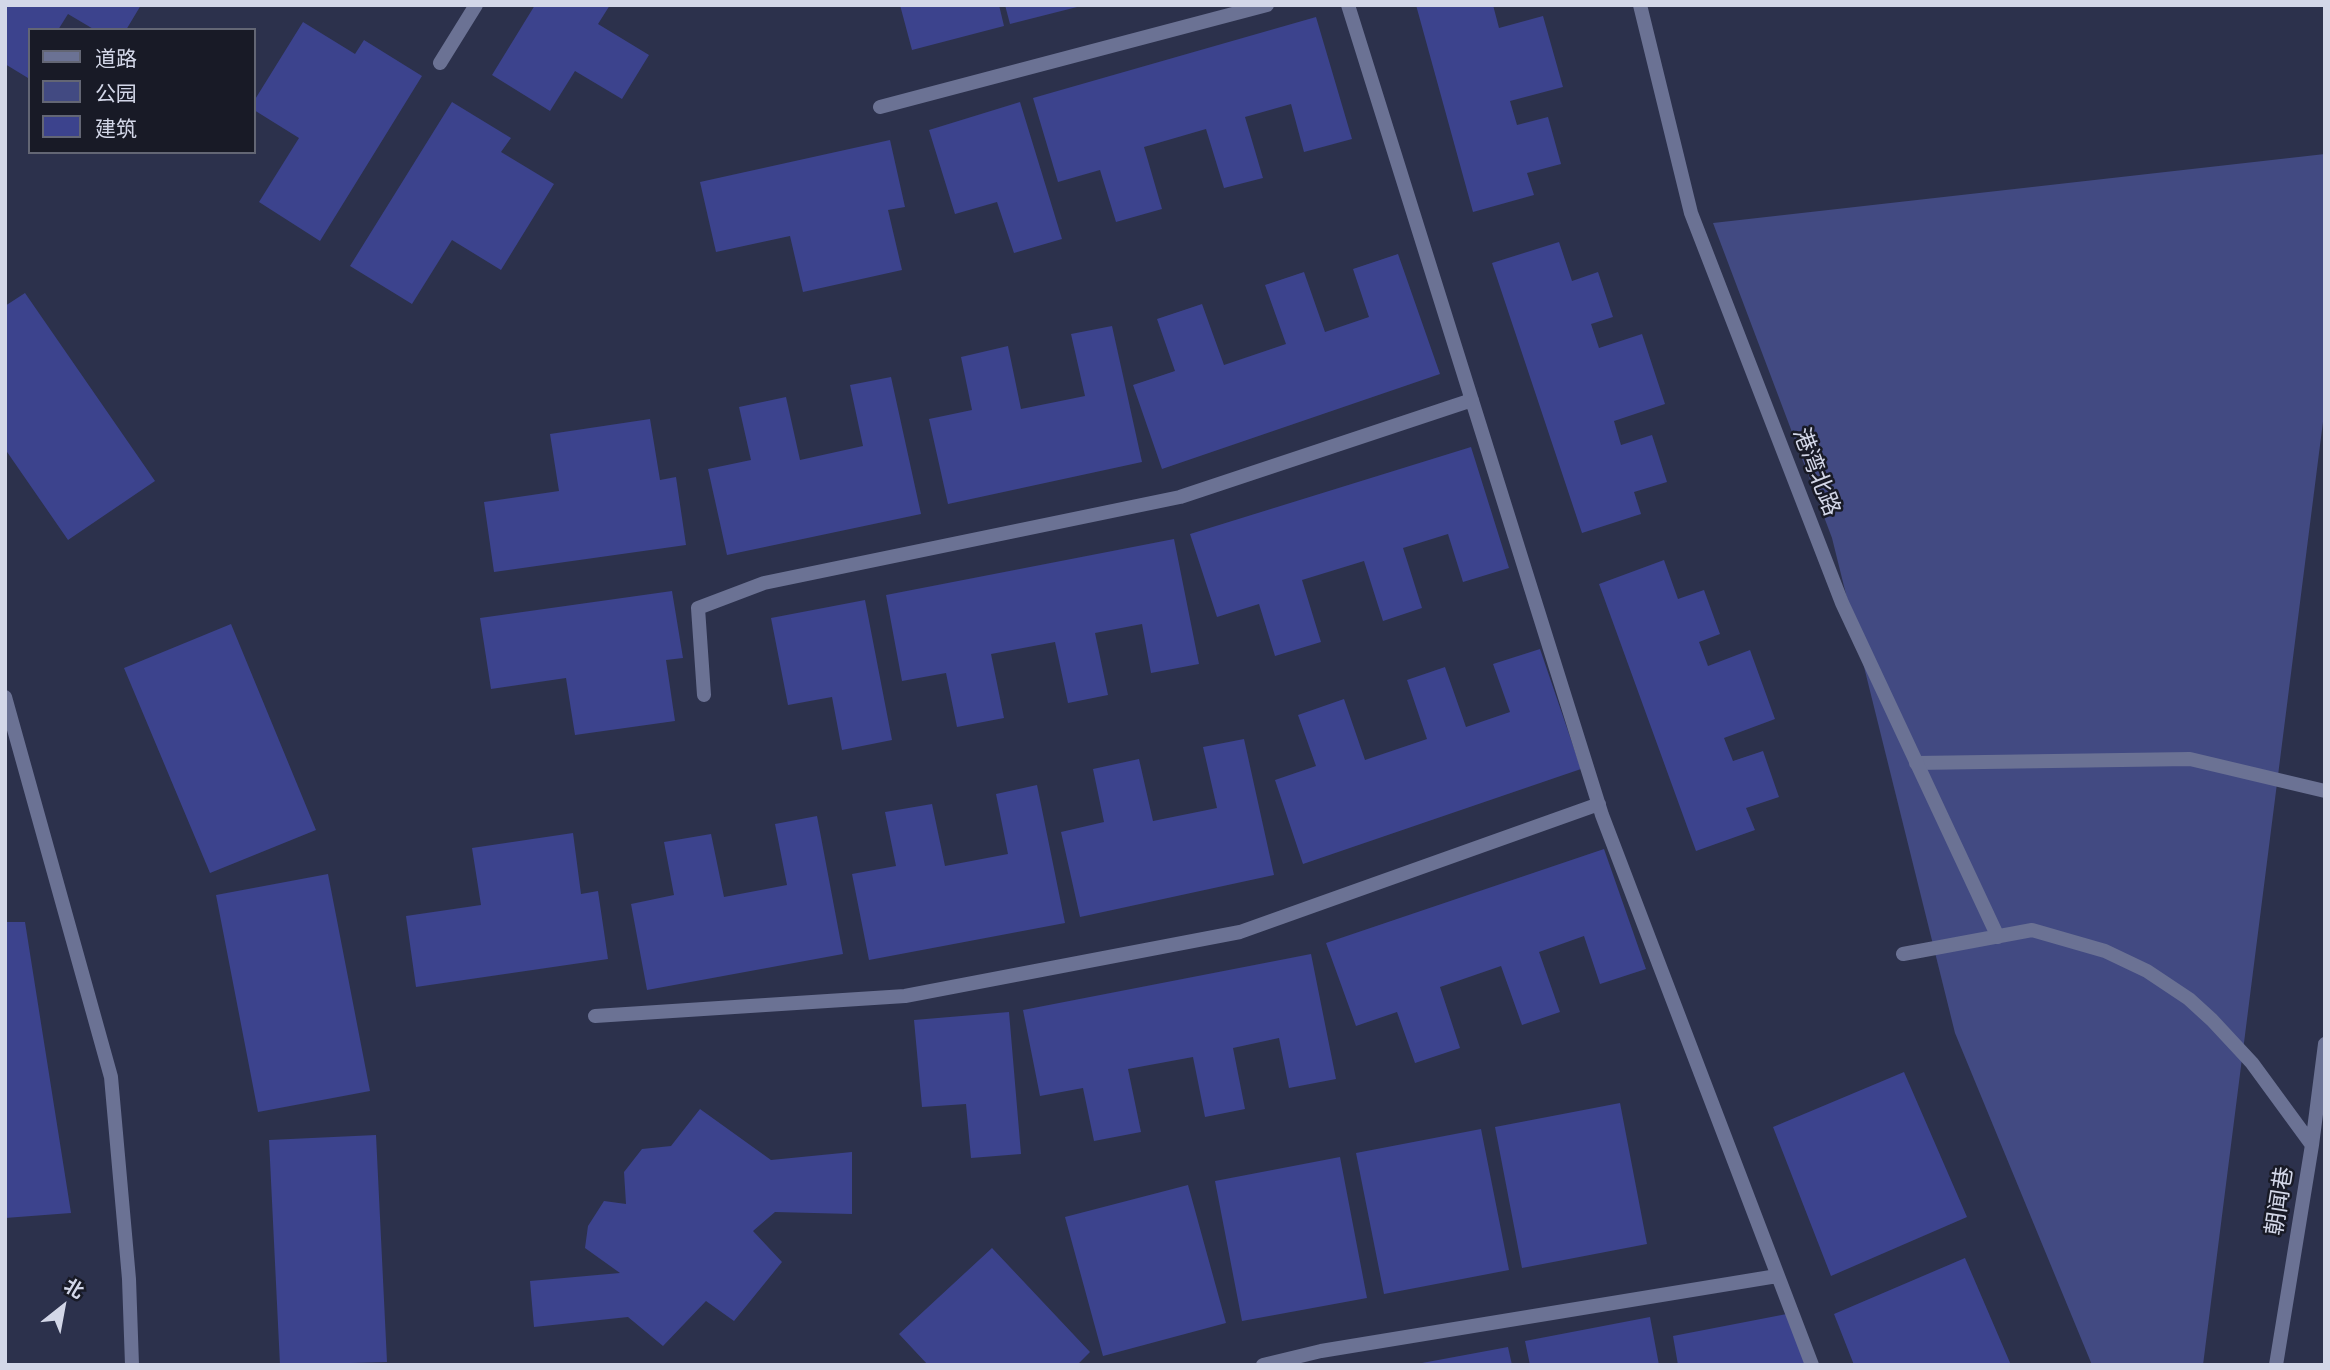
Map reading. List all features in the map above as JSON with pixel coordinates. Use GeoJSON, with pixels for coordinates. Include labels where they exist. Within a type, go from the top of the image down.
{"type":"FeatureCollection","features":[{"type":"Feature","properties":{"kind":"street"},"geometry":{"type":"LineString","coordinates":[[440,63],[476,5]]}},
{"type":"Feature","properties":{"kind":"street"},"geometry":{"type":"LineString","coordinates":[[880,107],[1267,5]]}},
{"type":"Feature","properties":{"kind":"street"},"geometry":{"type":"LineString","coordinates":[[1348,5],[1599,804],[1812,1365]]}},
{"type":"Feature","properties":{"kind":"street","name":"港湾北路"},"geometry":{"type":"LineString","coordinates":[[1640,5],[1691,212],[1842,603],[1998,937]]}},
{"type":"Feature","properties":{"kind":"street"},"geometry":{"type":"LineString","coordinates":[[704,695],[698,608],[764,583],[1180,496],[1472,400]]}},
{"type":"Feature","properties":{"kind":"street"},"geometry":{"type":"LineString","coordinates":[[5,697],[111,1077],[129,1279],[132,1365]]}},
{"type":"Feature","properties":{"kind":"street"},"geometry":{"type":"LineString","coordinates":[[1916,763],[2190,759],[2325,791]]}},
{"type":"Feature","properties":{"kind":"street"},"geometry":{"type":"LineString","coordinates":[[595,1016],[905,996],[1240,932],[1599,804]]}},
{"type":"Feature","properties":{"kind":"street"},"geometry":{"type":"LineString","coordinates":[[1903,954],[2032,930],[2105,951],[2147,971],[2189,999],[2212,1020],[2252,1063],[2312,1145]]}},
{"type":"Feature","properties":{"kind":"street","name":"朝闻巷"},"geometry":{"type":"LineString","coordinates":[[2276,1365],[2312,1145],[2325,1044]]}},
{"type":"Feature","properties":{"kind":"street"},"geometry":{"type":"LineString","coordinates":[[1263,1365],[1321,1351],[1777,1276]]}},
{"type":"Feature","properties":{"kind":"green space"},"geometry":{"type":"Polygon","coordinates":[[[2325,154],[2325,406],[2203,1365],[2092,1365],[1955,1033],[1832,538],[1713,223],[2325,154]]]}},
{"type":"Feature","properties":{"kind":"building"},"geometry":{"type":"Polygon","coordinates":[[[5,5],[141,5],[127,28],[92,28],[68,14],[59,28],[28,28],[28,78],[5,64],[5,5]]]}},
{"type":"Feature","properties":{"kind":"building"},"geometry":{"type":"Polygon","coordinates":[[[535,5],[610,5],[598,24],[649,55],[622,99],[575,71],[550,111],[492,75],[535,5]]]}},
{"type":"Feature","properties":{"kind":"building"},"geometry":{"type":"Polygon","coordinates":[[[900,5],[999,5],[1004,26],[912,50],[900,5]]]}},
{"type":"Feature","properties":{"kind":"building"},"geometry":{"type":"Polygon","coordinates":[[[1005,5],[1081,5],[1081,6],[1010,24],[1005,5]]]}},
{"type":"Feature","properties":{"kind":"building"},"geometry":{"type":"Polygon","coordinates":[[[1416,5],[1493,5],[1499,28],[1543,16],[1563,87],[1510,101],[1517,125],[1548,117],[1561,164],[1527,173],[1534,195],[1473,212],[1416,5]]]}},
{"type":"Feature","properties":{"kind":"building"},"geometry":{"type":"Polygon","coordinates":[[[1316,17],[1352,139],[1304,152],[1291,104],[1245,117],[1263,178],[1224,188],[1206,129],[1144,147],[1162,209],[1116,222],[1100,170],[1058,182],[1033,98],[1316,17]]]}},
{"type":"Feature","properties":{"kind":"building"},"geometry":{"type":"Polygon","coordinates":[[[303,22],[355,54],[364,40],[422,76],[320,241],[259,202],[299,138],[256,111],[256,98],[303,22]]]}},
{"type":"Feature","properties":{"kind":"building"},"geometry":{"type":"Polygon","coordinates":[[[452,102],[511,138],[501,152],[554,184],[501,270],[452,240],[412,304],[350,266],[452,102]]]}},
{"type":"Feature","properties":{"kind":"building"},"geometry":{"type":"Polygon","coordinates":[[[1020,102],[1062,239],[1014,253],[997,202],[955,214],[929,130],[1020,102]]]}},
{"type":"Feature","properties":{"kind":"building"},"geometry":{"type":"Polygon","coordinates":[[[890,140],[905,207],[888,210],[902,270],[803,292],[790,236],[716,252],[700,182],[890,140]]]}},
{"type":"Feature","properties":{"kind":"building"},"geometry":{"type":"Polygon","coordinates":[[[1559,242],[1572,281],[1598,272],[1613,317],[1591,324],[1599,348],[1642,334],[1665,404],[1614,421],[1621,445],[1652,435],[1667,482],[1634,492],[1641,514],[1582,533],[1492,263],[1559,242]]]}},
{"type":"Feature","properties":{"kind":"building"},"geometry":{"type":"Polygon","coordinates":[[[1398,254],[1440,374],[1162,469],[1133,385],[1175,371],[1157,319],[1202,304],[1224,365],[1286,344],[1265,285],[1304,272],[1325,332],[1369,317],[1353,269],[1398,254]]]}},
{"type":"Feature","properties":{"kind":"building"},"geometry":{"type":"Polygon","coordinates":[[[25,293],[155,481],[68,540],[5,449],[5,306],[25,293]]]}},
{"type":"Feature","properties":{"kind":"building"},"geometry":{"type":"Polygon","coordinates":[[[1112,326],[1142,462],[948,504],[929,419],[972,410],[961,357],[1008,346],[1021,409],[1085,396],[1071,334],[1112,326]]]}},
{"type":"Feature","properties":{"kind":"building"},"geometry":{"type":"Polygon","coordinates":[[[891,377],[921,514],[727,555],[708,469],[751,460],[739,407],[786,397],[800,460],[863,446],[850,385],[891,377]]]}},
{"type":"Feature","properties":{"kind":"building"},"geometry":{"type":"Polygon","coordinates":[[[650,419],[660,480],[676,477],[686,545],[494,572],[484,502],[559,491],[550,434],[650,419]]]}},
{"type":"Feature","properties":{"kind":"building"},"geometry":{"type":"Polygon","coordinates":[[[1471,447],[1509,568],[1463,582],[1448,534],[1403,548],[1422,608],[1383,621],[1364,561],[1302,580],[1321,642],[1275,656],[1259,604],[1217,617],[1190,534],[1471,447]]]}},
{"type":"Feature","properties":{"kind":"building"},"geometry":{"type":"Polygon","coordinates":[[[1174,539],[1199,664],[1151,673],[1142,624],[1095,633],[1108,695],[1068,703],[1055,642],[991,654],[1004,718],[957,727],[946,673],[902,681],[886,595],[1174,539]]]}},
{"type":"Feature","properties":{"kind":"building"},"geometry":{"type":"Polygon","coordinates":[[[1664,560],[1678,599],[1704,590],[1720,634],[1699,642],[1708,666],[1750,650],[1775,719],[1724,738],[1733,761],[1763,751],[1779,797],[1746,808],[1755,830],[1696,851],[1599,584],[1664,560]]]}},
{"type":"Feature","properties":{"kind":"building"},"geometry":{"type":"Polygon","coordinates":[[[672,591],[683,658],[666,660],[675,721],[575,735],[566,678],[491,689],[480,618],[672,591]]]}},
{"type":"Feature","properties":{"kind":"building"},"geometry":{"type":"Polygon","coordinates":[[[865,600],[892,740],[842,750],[832,697],[788,705],[771,618],[865,600]]]}},
{"type":"Feature","properties":{"kind":"building"},"geometry":{"type":"Polygon","coordinates":[[[231,624],[316,830],[210,873],[124,668],[231,624]]]}},
{"type":"Feature","properties":{"kind":"building"},"geometry":{"type":"Polygon","coordinates":[[[1540,649],[1581,769],[1303,864],[1275,780],[1316,766],[1298,715],[1344,699],[1365,760],[1427,739],[1407,680],[1445,667],[1466,727],[1510,712],[1493,664],[1540,649]]]}},
{"type":"Feature","properties":{"kind":"building"},"geometry":{"type":"Polygon","coordinates":[[[1244,739],[1274,875],[1080,917],[1061,832],[1104,822],[1093,769],[1139,759],[1153,821],[1217,808],[1203,747],[1244,739]]]}},
{"type":"Feature","properties":{"kind":"building"},"geometry":{"type":"Polygon","coordinates":[[[1037,785],[1065,923],[869,960],[852,874],[896,866],[885,812],[932,804],[945,866],[1008,854],[996,794],[1037,785]]]}},
{"type":"Feature","properties":{"kind":"building"},"geometry":{"type":"Polygon","coordinates":[[[817,816],[843,954],[647,990],[631,904],[674,895],[664,842],[711,834],[724,897],[787,885],[775,824],[817,816]]]}},
{"type":"Feature","properties":{"kind":"building"},"geometry":{"type":"Polygon","coordinates":[[[573,833],[581,894],[598,891],[608,959],[416,987],[406,916],[481,905],[472,848],[573,833]]]}},
{"type":"Feature","properties":{"kind":"building"},"geometry":{"type":"Polygon","coordinates":[[[1604,849],[1646,969],[1600,984],[1584,936],[1539,952],[1560,1012],[1522,1025],[1501,966],[1440,987],[1460,1048],[1415,1063],[1397,1012],[1356,1026],[1326,943],[1604,849]]]}},
{"type":"Feature","properties":{"kind":"building"},"geometry":{"type":"Polygon","coordinates":[[[328,874],[370,1091],[258,1112],[216,895],[328,874]]]}},
{"type":"Feature","properties":{"kind":"building"},"geometry":{"type":"Polygon","coordinates":[[[5,922],[25,922],[71,1213],[5,1218],[5,922]]]}},
{"type":"Feature","properties":{"kind":"building"},"geometry":{"type":"Polygon","coordinates":[[[1311,954],[1336,1079],[1289,1088],[1279,1038],[1233,1048],[1245,1109],[1205,1117],[1193,1057],[1128,1069],[1141,1132],[1094,1141],[1083,1088],[1040,1096],[1023,1010],[1311,954]]]}},
{"type":"Feature","properties":{"kind":"building"},"geometry":{"type":"Polygon","coordinates":[[[1009,1012],[1021,1154],[971,1158],[966,1104],[922,1107],[914,1020],[1009,1012]]]}},
{"type":"Feature","properties":{"kind":"building"},"geometry":{"type":"Polygon","coordinates":[[[1904,1072],[1967,1217],[1831,1276],[1773,1127],[1904,1072]]]}},
{"type":"Feature","properties":{"kind":"building"},"geometry":{"type":"Polygon","coordinates":[[[1620,1103],[1647,1244],[1522,1268],[1495,1127],[1620,1103]]]}},
{"type":"Feature","properties":{"kind":"building"},"geometry":{"type":"Polygon","coordinates":[[[700,1109],[771,1160],[852,1152],[852,1214],[775,1212],[753,1231],[782,1262],[734,1321],[706,1301],[663,1346],[628,1317],[534,1327],[530,1281],[620,1273],[585,1248],[588,1226],[604,1201],[626,1204],[624,1172],[642,1149],[671,1146],[700,1109]]]}},
{"type":"Feature","properties":{"kind":"building"},"geometry":{"type":"Polygon","coordinates":[[[1481,1129],[1509,1270],[1384,1294],[1356,1153],[1481,1129]]]}},
{"type":"Feature","properties":{"kind":"building"},"geometry":{"type":"Polygon","coordinates":[[[376,1135],[387,1362],[280,1365],[269,1140],[376,1135]]]}},
{"type":"Feature","properties":{"kind":"building"},"geometry":{"type":"Polygon","coordinates":[[[1340,1157],[1367,1298],[1242,1321],[1215,1181],[1340,1157]]]}},
{"type":"Feature","properties":{"kind":"building"},"geometry":{"type":"Polygon","coordinates":[[[1188,1185],[1226,1323],[1103,1356],[1065,1217],[1188,1185]]]}},
{"type":"Feature","properties":{"kind":"building"},"geometry":{"type":"Polygon","coordinates":[[[992,1248],[1090,1352],[1077,1365],[928,1365],[899,1334],[992,1248]]]}},
{"type":"Feature","properties":{"kind":"building"},"geometry":{"type":"Polygon","coordinates":[[[1965,1258],[2011,1365],[1854,1365],[1834,1314],[1965,1258]]]}},
{"type":"Feature","properties":{"kind":"building"},"geometry":{"type":"Polygon","coordinates":[[[1797,1312],[1808,1365],[1678,1365],[1673,1336],[1797,1312]]]}},
{"type":"Feature","properties":{"kind":"building"},"geometry":{"type":"Polygon","coordinates":[[[1650,1317],[1659,1365],[1530,1365],[1525,1341],[1650,1317]]]}},
{"type":"Feature","properties":{"kind":"building"},"geometry":{"type":"Polygon","coordinates":[[[1508,1347],[1512,1365],[1422,1365],[1422,1363],[1508,1347]]]}}]}
